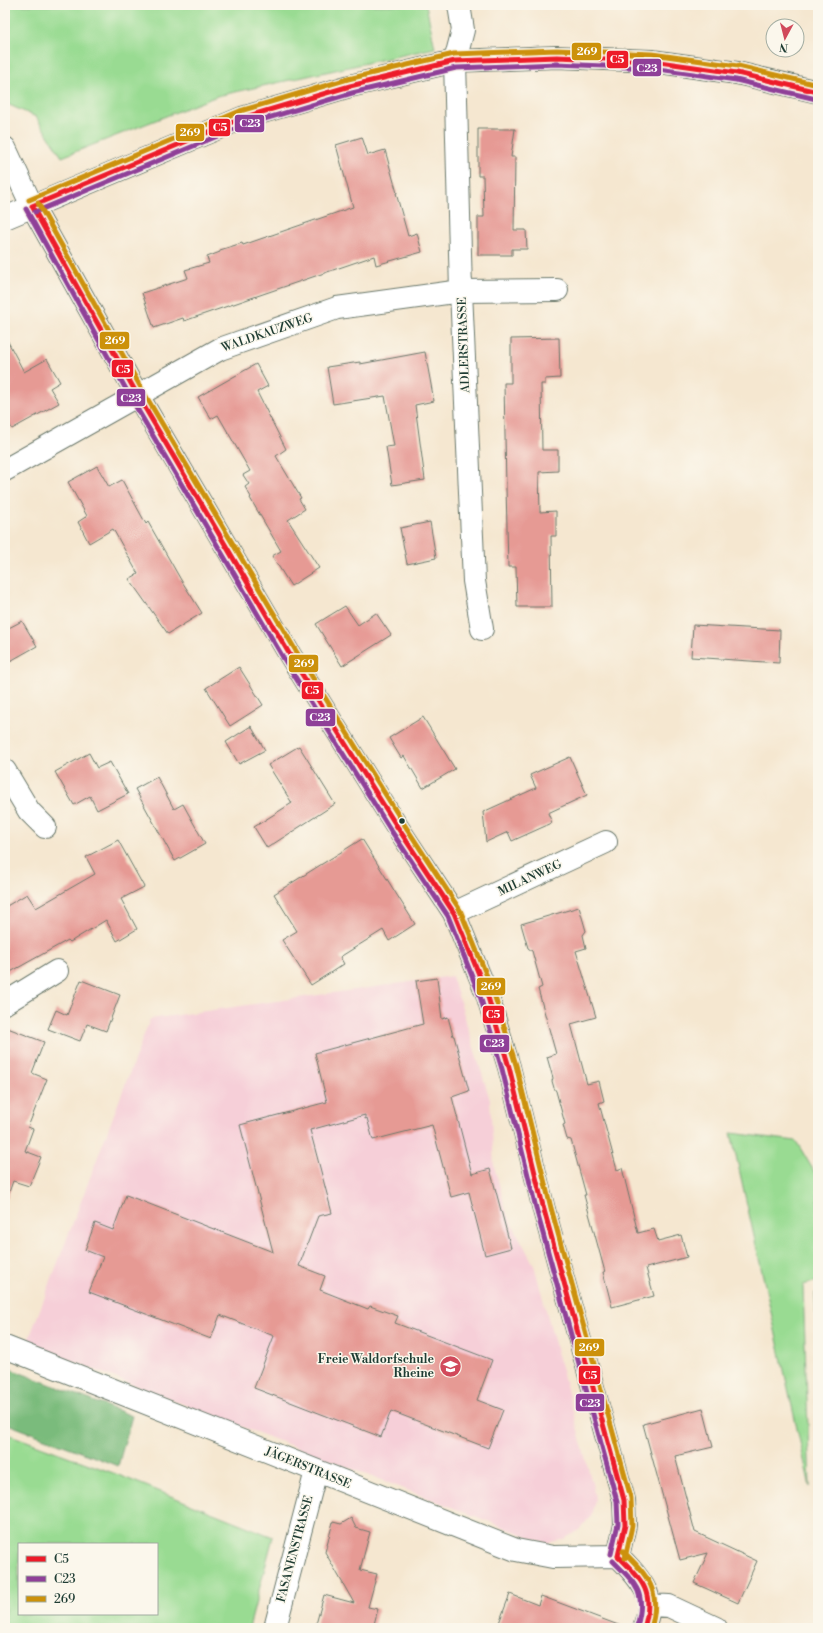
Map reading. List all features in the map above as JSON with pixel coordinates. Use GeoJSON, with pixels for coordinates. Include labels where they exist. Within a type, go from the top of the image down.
{"type":"FeatureCollection","features":[{"type":"Feature","properties":{"kind":"street","name":"ADLERSTRASSE"},"geometry":{"type":"LineString","coordinates":[[459,5],[463,30],[455,61],[461,291],[474,581],[482,629]]}},
{"type":"Feature","properties":{"kind":"street"},"geometry":{"type":"LineString","coordinates":[[5,218],[242,118],[350,86],[455,61],[558,57],[652,61],[737,73],[818,92]]}},
{"type":"Feature","properties":{"kind":"street"},"geometry":{"type":"LineString","coordinates":[[5,148],[32,206],[138,396],[290,655],[396,825],[454,913],[487,994],[509,1068],[544,1210],[624,1500],[626,1526],[618,1556],[629,1566],[641,1582],[650,1605],[644,1628]]}},
{"type":"Feature","properties":{"kind":"street","name":"WALDKAUZWEG"},"geometry":{"type":"LineString","coordinates":[[5,470],[220,349],[337,308],[461,291],[557,290]]}},
{"type":"Feature","properties":{"kind":"street"},"geometry":{"type":"LineString","coordinates":[[5,771],[29,811],[45,827]]}},
{"type":"Feature","properties":{"kind":"street","name":"MILANWEG"},"geometry":{"type":"LineString","coordinates":[[454,913],[606,842]]}},
{"type":"Feature","properties":{"kind":"street"},"geometry":{"type":"LineString","coordinates":[[5,1003],[57,971]]}},
{"type":"Feature","properties":{"kind":"street","name":"JÄGERSTRASSE"},"geometry":{"type":"LineString","coordinates":[[5,1347],[516,1550],[553,1557],[618,1556]]}},
{"type":"Feature","properties":{"kind":"street","name":"FASANENSTRASSE"},"geometry":{"type":"LineString","coordinates":[[275,1628],[316,1471]]}},
{"type":"Feature","properties":{"kind":"street"},"geometry":{"type":"LineString","coordinates":[[650,1605],[669,1606],[716,1628]]}},
{"type":"Feature","properties":{"kind":"shaded area"},"geometry":{"type":"Polygon","coordinates":[[[452,976],[490,1100],[494,1166],[507,1214],[534,1265],[595,1499],[591,1516],[579,1530],[564,1539],[547,1543],[27,1344],[150,1019],[452,976]]]}},
{"type":"Feature","properties":{"kind":"green space"},"geometry":{"type":"Polygon","coordinates":[[[5,5],[426,5],[435,48],[217,96],[62,157],[36,117],[5,103],[5,5]]]}},
{"type":"Feature","properties":{"kind":"green space"},"geometry":{"type":"Polygon","coordinates":[[[731,1133],[796,1141],[818,1178],[818,1281],[803,1285],[810,1487],[731,1133]]]}},
{"type":"Feature","properties":{"kind":"green space"},"geometry":{"type":"Polygon","coordinates":[[[818,1292],[818,1370],[815,1293],[818,1292]]]}},
{"type":"Feature","properties":{"kind":"green space"},"geometry":{"type":"Polygon","coordinates":[[[5,1367],[132,1416],[118,1466],[5,1423],[5,1367]]]}},
{"type":"Feature","properties":{"kind":"green space"},"geometry":{"type":"Polygon","coordinates":[[[5,1433],[116,1474],[273,1537],[249,1628],[5,1628],[5,1433]]]}},
{"type":"Feature","properties":{"kind":"building"},"geometry":{"type":"Polygon","coordinates":[[[478,129],[515,129],[511,157],[515,157],[514,230],[526,230],[527,249],[512,249],[512,255],[478,255],[478,217],[484,217],[483,176],[478,176],[478,129]]]}},
{"type":"Feature","properties":{"kind":"building"},"geometry":{"type":"Polygon","coordinates":[[[362,137],[368,155],[385,150],[408,236],[417,233],[422,252],[376,265],[374,256],[184,321],[183,318],[154,328],[142,293],[188,278],[185,270],[209,263],[207,257],[220,252],[220,250],[242,243],[243,245],[353,207],[336,145],[362,137]]]}},
{"type":"Feature","properties":{"kind":"building"},"geometry":{"type":"Polygon","coordinates":[[[5,336],[24,372],[47,359],[60,382],[50,388],[59,403],[12,429],[5,416],[5,336]]]}},
{"type":"Feature","properties":{"kind":"building"},"geometry":{"type":"Polygon","coordinates":[[[559,338],[560,378],[545,379],[545,384],[541,384],[542,450],[558,450],[558,471],[539,472],[540,512],[556,511],[556,536],[551,536],[552,607],[517,607],[516,567],[508,567],[504,383],[511,383],[511,339],[559,338]]]}},
{"type":"Feature","properties":{"kind":"building"},"geometry":{"type":"Polygon","coordinates":[[[425,352],[434,401],[415,405],[425,480],[392,485],[386,447],[394,446],[385,396],[333,404],[327,367],[360,362],[360,364],[425,352]]]}},
{"type":"Feature","properties":{"kind":"building"},"geometry":{"type":"Polygon","coordinates":[[[256,364],[268,386],[257,392],[286,449],[276,456],[301,498],[299,499],[305,509],[288,520],[319,568],[291,586],[272,556],[281,551],[245,487],[249,484],[243,475],[250,471],[218,415],[211,419],[198,397],[256,364]]]}},
{"type":"Feature","properties":{"kind":"building"},"geometry":{"type":"Polygon","coordinates":[[[97,466],[109,487],[122,480],[146,524],[148,522],[181,580],[202,613],[168,634],[129,579],[138,574],[113,529],[89,543],[78,522],[87,516],[68,482],[97,466]]]}},
{"type":"Feature","properties":{"kind":"building"},"geometry":{"type":"Polygon","coordinates":[[[430,522],[436,558],[407,564],[400,528],[430,522]]]}},
{"type":"Feature","properties":{"kind":"building"},"geometry":{"type":"Polygon","coordinates":[[[345,606],[358,625],[376,613],[391,635],[342,666],[316,624],[345,606]]]}},
{"type":"Feature","properties":{"kind":"building"},"geometry":{"type":"Polygon","coordinates":[[[22,621],[37,646],[5,664],[5,630],[22,621]]]}},
{"type":"Feature","properties":{"kind":"building"},"geometry":{"type":"Polygon","coordinates":[[[693,625],[780,630],[779,663],[691,657],[693,625]]]}},
{"type":"Feature","properties":{"kind":"building"},"geometry":{"type":"Polygon","coordinates":[[[239,667],[263,705],[230,726],[206,688],[239,667]]]}},
{"type":"Feature","properties":{"kind":"building"},"geometry":{"type":"Polygon","coordinates":[[[423,717],[455,769],[423,788],[404,756],[401,758],[389,738],[423,717]]]}},
{"type":"Feature","properties":{"kind":"building"},"geometry":{"type":"Polygon","coordinates":[[[251,726],[265,750],[239,764],[226,742],[251,726]]]}},
{"type":"Feature","properties":{"kind":"building"},"geometry":{"type":"Polygon","coordinates":[[[299,746],[335,804],[267,848],[254,827],[292,803],[268,765],[299,746]]]}},
{"type":"Feature","properties":{"kind":"building"},"geometry":{"type":"Polygon","coordinates":[[[89,753],[97,768],[110,762],[128,794],[97,810],[90,796],[74,805],[55,772],[89,753]]]}},
{"type":"Feature","properties":{"kind":"building"},"geometry":{"type":"Polygon","coordinates":[[[570,757],[587,795],[548,813],[552,823],[512,841],[508,832],[486,842],[483,812],[536,788],[530,775],[570,757]]]}},
{"type":"Feature","properties":{"kind":"building"},"geometry":{"type":"Polygon","coordinates":[[[157,777],[174,809],[183,804],[205,844],[175,861],[135,789],[157,777]]]}},
{"type":"Feature","properties":{"kind":"building"},"geometry":{"type":"Polygon","coordinates":[[[362,839],[415,924],[389,941],[383,930],[340,957],[344,964],[311,985],[282,940],[297,931],[274,894],[362,839]]]}},
{"type":"Feature","properties":{"kind":"building"},"geometry":{"type":"Polygon","coordinates":[[[118,840],[144,887],[121,899],[137,929],[117,941],[106,920],[70,942],[68,940],[5,975],[5,907],[27,894],[36,908],[95,874],[86,857],[118,840]]]}},
{"type":"Feature","properties":{"kind":"building"},"geometry":{"type":"Polygon","coordinates":[[[579,907],[586,931],[583,935],[586,948],[576,951],[596,1017],[571,1024],[587,1084],[599,1081],[604,1101],[599,1103],[617,1170],[622,1168],[638,1233],[654,1229],[658,1241],[681,1235],[687,1257],[646,1268],[654,1296],[612,1307],[603,1272],[605,1272],[584,1195],[586,1195],[571,1140],[567,1139],[563,1125],[565,1124],[552,1081],[553,1078],[547,1057],[556,1054],[538,989],[542,987],[532,951],[528,948],[521,924],[579,907]]]}},
{"type":"Feature","properties":{"kind":"building"},"geometry":{"type":"Polygon","coordinates":[[[437,978],[442,1019],[448,1017],[469,1091],[452,1097],[472,1174],[490,1169],[511,1248],[485,1255],[469,1192],[451,1197],[432,1125],[373,1140],[367,1118],[365,1119],[365,1115],[310,1130],[332,1213],[318,1216],[299,1266],[325,1276],[320,1290],[368,1309],[370,1306],[398,1316],[395,1323],[492,1360],[477,1400],[503,1410],[488,1448],[391,1411],[381,1437],[254,1388],[274,1336],[220,1315],[211,1339],[89,1292],[103,1257],[85,1250],[95,1223],[113,1230],[126,1195],[273,1252],[240,1125],[327,1102],[315,1053],[423,1024],[416,981],[437,978]]]}},
{"type":"Feature","properties":{"kind":"building"},"geometry":{"type":"Polygon","coordinates":[[[81,980],[120,995],[106,1031],[87,1024],[80,1041],[48,1029],[56,1010],[67,1015],[81,980]]]}},
{"type":"Feature","properties":{"kind":"building"},"geometry":{"type":"Polygon","coordinates":[[[5,1027],[44,1042],[32,1073],[47,1079],[28,1127],[33,1129],[25,1151],[41,1157],[29,1186],[13,1181],[7,1198],[5,1197],[5,1027]]]}},
{"type":"Feature","properties":{"kind":"building"},"geometry":{"type":"Polygon","coordinates":[[[703,1408],[713,1447],[675,1456],[695,1532],[757,1561],[738,1603],[694,1583],[708,1553],[680,1560],[643,1424],[703,1408]]]}},
{"type":"Feature","properties":{"kind":"building"},"geometry":{"type":"Polygon","coordinates":[[[351,1518],[356,1528],[370,1532],[360,1570],[377,1574],[368,1607],[378,1609],[373,1628],[315,1628],[324,1595],[354,1603],[325,1552],[333,1522],[341,1524],[351,1518]]]}},
{"type":"Feature","properties":{"kind":"building"},"geometry":{"type":"Polygon","coordinates":[[[510,1594],[538,1605],[541,1596],[621,1626],[620,1628],[497,1628],[510,1594]]]}},
{"type":"Feature","properties":{"kind":"transit line","name":"269"},"geometry":{"type":"LineString","coordinates":[[29,200],[240,111],[348,79],[454,54],[557,50],[652,54],[738,66],[818,85]]}},
{"type":"Feature","properties":{"kind":"transit line","name":"C5"},"geometry":{"type":"LineString","coordinates":[[32,206],[242,118],[350,86],[455,61],[557,57],[652,61],[737,73],[818,92]]}},
{"type":"Feature","properties":{"kind":"transit line","name":"C23"},"geometry":{"type":"LineString","coordinates":[[35,212],[244,125],[352,93],[456,68],[557,64],[651,68],[736,80],[816,99]]}},
{"type":"Feature","properties":{"kind":"transit line","name":"269"},"geometry":{"type":"LineString","coordinates":[[38,203],[144,393],[296,651],[402,821],[460,910],[493,991],[516,1065],[551,1208],[631,1498],[632,1526],[625,1558]]}},
{"type":"Feature","properties":{"kind":"transit line","name":"C5"},"geometry":{"type":"LineString","coordinates":[[32,206],[138,396],[290,655],[396,825],[454,913],[487,994],[509,1067],[544,1210],[624,1500],[625,1525],[618,1556]]}},
{"type":"Feature","properties":{"kind":"transit line","name":"C23"},"geometry":{"type":"LineString","coordinates":[[26,209],[132,400],[284,659],[390,829],[448,916],[480,996],[502,1069],[537,1212],[617,1501],[618,1524],[611,1554]]}},
{"type":"Feature","properties":{"kind":"transit line","name":"269"},"geometry":{"type":"LineString","coordinates":[[623,1551],[646,1577],[654,1594],[655,1604],[651,1628]]}},
{"type":"Feature","properties":{"kind":"transit line","name":"C5"},"geometry":{"type":"LineString","coordinates":[[618,1556],[640,1580],[647,1596],[647,1616],[644,1628]]}},
{"type":"Feature","properties":{"kind":"transit line","name":"C23"},"geometry":{"type":"LineString","coordinates":[[613,1561],[628,1576],[640,1597],[640,1615],[637,1626]]}},
{"type":"Feature","properties":{"kind":"place","name":"Freie Waldorfschule Rheine"},"geometry":{"type":"Point","coordinates":[450,1366]}}]}
